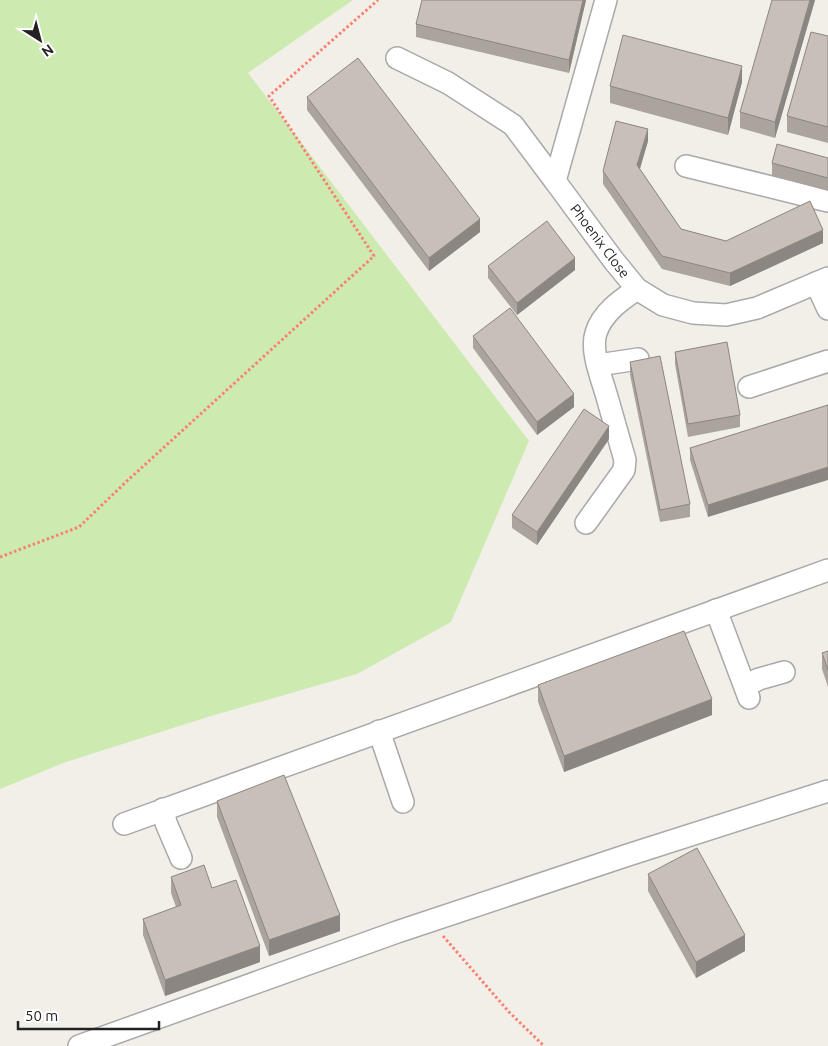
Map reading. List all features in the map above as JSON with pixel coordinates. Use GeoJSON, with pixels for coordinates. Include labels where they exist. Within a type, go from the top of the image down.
{"type":"FeatureCollection","features":[{"type":"Feature","properties":{"kind":"street"},"geometry":{"type":"LineString","coordinates":[[555,181],[606,0]]}},
{"type":"Feature","properties":{"kind":"street","name":"Phoenix Close"},"geometry":{"type":"LineString","coordinates":[[397,58],[448,83],[513,125],[614,262],[637,288],[664,305],[692,312],[726,315],[757,308],[822,280]]}},
{"type":"Feature","properties":{"kind":"street"},"geometry":{"type":"LineString","coordinates":[[686,166],[828,201]]}},
{"type":"Feature","properties":{"kind":"street"},"geometry":{"type":"LineString","coordinates":[[822,280],[828,309]]}},
{"type":"Feature","properties":{"kind":"street"},"geometry":{"type":"LineString","coordinates":[[586,523],[624,470],[625,460],[598,365],[594,347],[596,333],[603,319],[619,301],[637,288]]}},
{"type":"Feature","properties":{"kind":"street"},"geometry":{"type":"LineString","coordinates":[[598,365],[638,359]]}},
{"type":"Feature","properties":{"kind":"street"},"geometry":{"type":"LineString","coordinates":[[749,387],[828,361]]}},
{"type":"Feature","properties":{"kind":"street"},"geometry":{"type":"LineString","coordinates":[[124,824],[828,570]]}},
{"type":"Feature","properties":{"kind":"street"},"geometry":{"type":"LineString","coordinates":[[716,610],[747,692],[759,679],[784,672]]}},
{"type":"Feature","properties":{"kind":"street"},"geometry":{"type":"LineString","coordinates":[[379,731],[404,802]]}},
{"type":"Feature","properties":{"kind":"street"},"geometry":{"type":"LineString","coordinates":[[79,1046],[397,932],[828,791]]}},
{"type":"Feature","properties":{"kind":"street"},"geometry":{"type":"LineString","coordinates":[[163,809],[166,823],[181,858]]}},
{"type":"Feature","properties":{"kind":"path"},"geometry":{"type":"LineString","coordinates":[[0,557],[79,527],[374,256],[269,96],[378,0]]}},
{"type":"Feature","properties":{"kind":"path"},"geometry":{"type":"LineString","coordinates":[[439,918],[443,936],[509,1012],[544,1046]]}},
{"type":"Feature","properties":{"kind":"green space"},"geometry":{"type":"Polygon","coordinates":[[[0,0],[353,0],[248,73],[529,441],[451,622],[357,674],[211,716],[66,762],[0,789],[0,0]]]}},
{"type":"Feature","properties":{"kind":"building"},"geometry":{"type":"Polygon","coordinates":[[[422,0],[583,0],[569,60],[416,24],[422,0]]]}},
{"type":"Feature","properties":{"kind":"building"},"geometry":{"type":"Polygon","coordinates":[[[772,0],[810,0],[775,122],[740,112],[772,0]]]}},
{"type":"Feature","properties":{"kind":"building"},"geometry":{"type":"Polygon","coordinates":[[[811,32],[828,36],[828,127],[787,116],[811,32]]]}},
{"type":"Feature","properties":{"kind":"building"},"geometry":{"type":"Polygon","coordinates":[[[623,35],[742,66],[728,118],[610,86],[623,35]]]}},
{"type":"Feature","properties":{"kind":"building"},"geometry":{"type":"Polygon","coordinates":[[[358,58],[480,219],[429,258],[307,97],[358,58]]]}},
{"type":"Feature","properties":{"kind":"building"},"geometry":{"type":"Polygon","coordinates":[[[616,121],[648,129],[637,165],[681,229],[726,241],[810,201],[823,230],[730,273],[662,256],[603,171],[616,121]]]}},
{"type":"Feature","properties":{"kind":"building"},"geometry":{"type":"Polygon","coordinates":[[[777,144],[828,158],[828,178],[772,163],[777,144]]]}},
{"type":"Feature","properties":{"kind":"building"},"geometry":{"type":"Polygon","coordinates":[[[547,221],[575,258],[517,303],[488,266],[547,221]]]}},
{"type":"Feature","properties":{"kind":"building"},"geometry":{"type":"Polygon","coordinates":[[[510,308],[574,394],[537,422],[473,336],[510,308]]]}},
{"type":"Feature","properties":{"kind":"building"},"geometry":{"type":"Polygon","coordinates":[[[727,342],[740,415],[688,424],[675,352],[727,342]]]}},
{"type":"Feature","properties":{"kind":"building"},"geometry":{"type":"Polygon","coordinates":[[[660,356],[690,504],[660,510],[630,362],[660,356]]]}},
{"type":"Feature","properties":{"kind":"building"},"geometry":{"type":"Polygon","coordinates":[[[828,405],[828,467],[708,505],[690,448],[828,405]]]}},
{"type":"Feature","properties":{"kind":"building"},"geometry":{"type":"Polygon","coordinates":[[[584,409],[609,426],[537,532],[512,515],[584,409]]]}},
{"type":"Feature","properties":{"kind":"building"},"geometry":{"type":"Polygon","coordinates":[[[684,631],[712,699],[564,756],[538,685],[684,631]]]}},
{"type":"Feature","properties":{"kind":"building"},"geometry":{"type":"Polygon","coordinates":[[[828,651],[828,670],[822,653],[828,651]]]}},
{"type":"Feature","properties":{"kind":"building"},"geometry":{"type":"Polygon","coordinates":[[[284,775],[340,915],[269,940],[217,801],[284,775]]]}},
{"type":"Feature","properties":{"kind":"building"},"geometry":{"type":"Polygon","coordinates":[[[697,848],[745,935],[696,962],[648,874],[697,848]]]}},
{"type":"Feature","properties":{"kind":"building"},"geometry":{"type":"Polygon","coordinates":[[[204,865],[212,888],[236,880],[260,946],[165,980],[143,919],[181,905],[171,877],[204,865]]]}}]}
